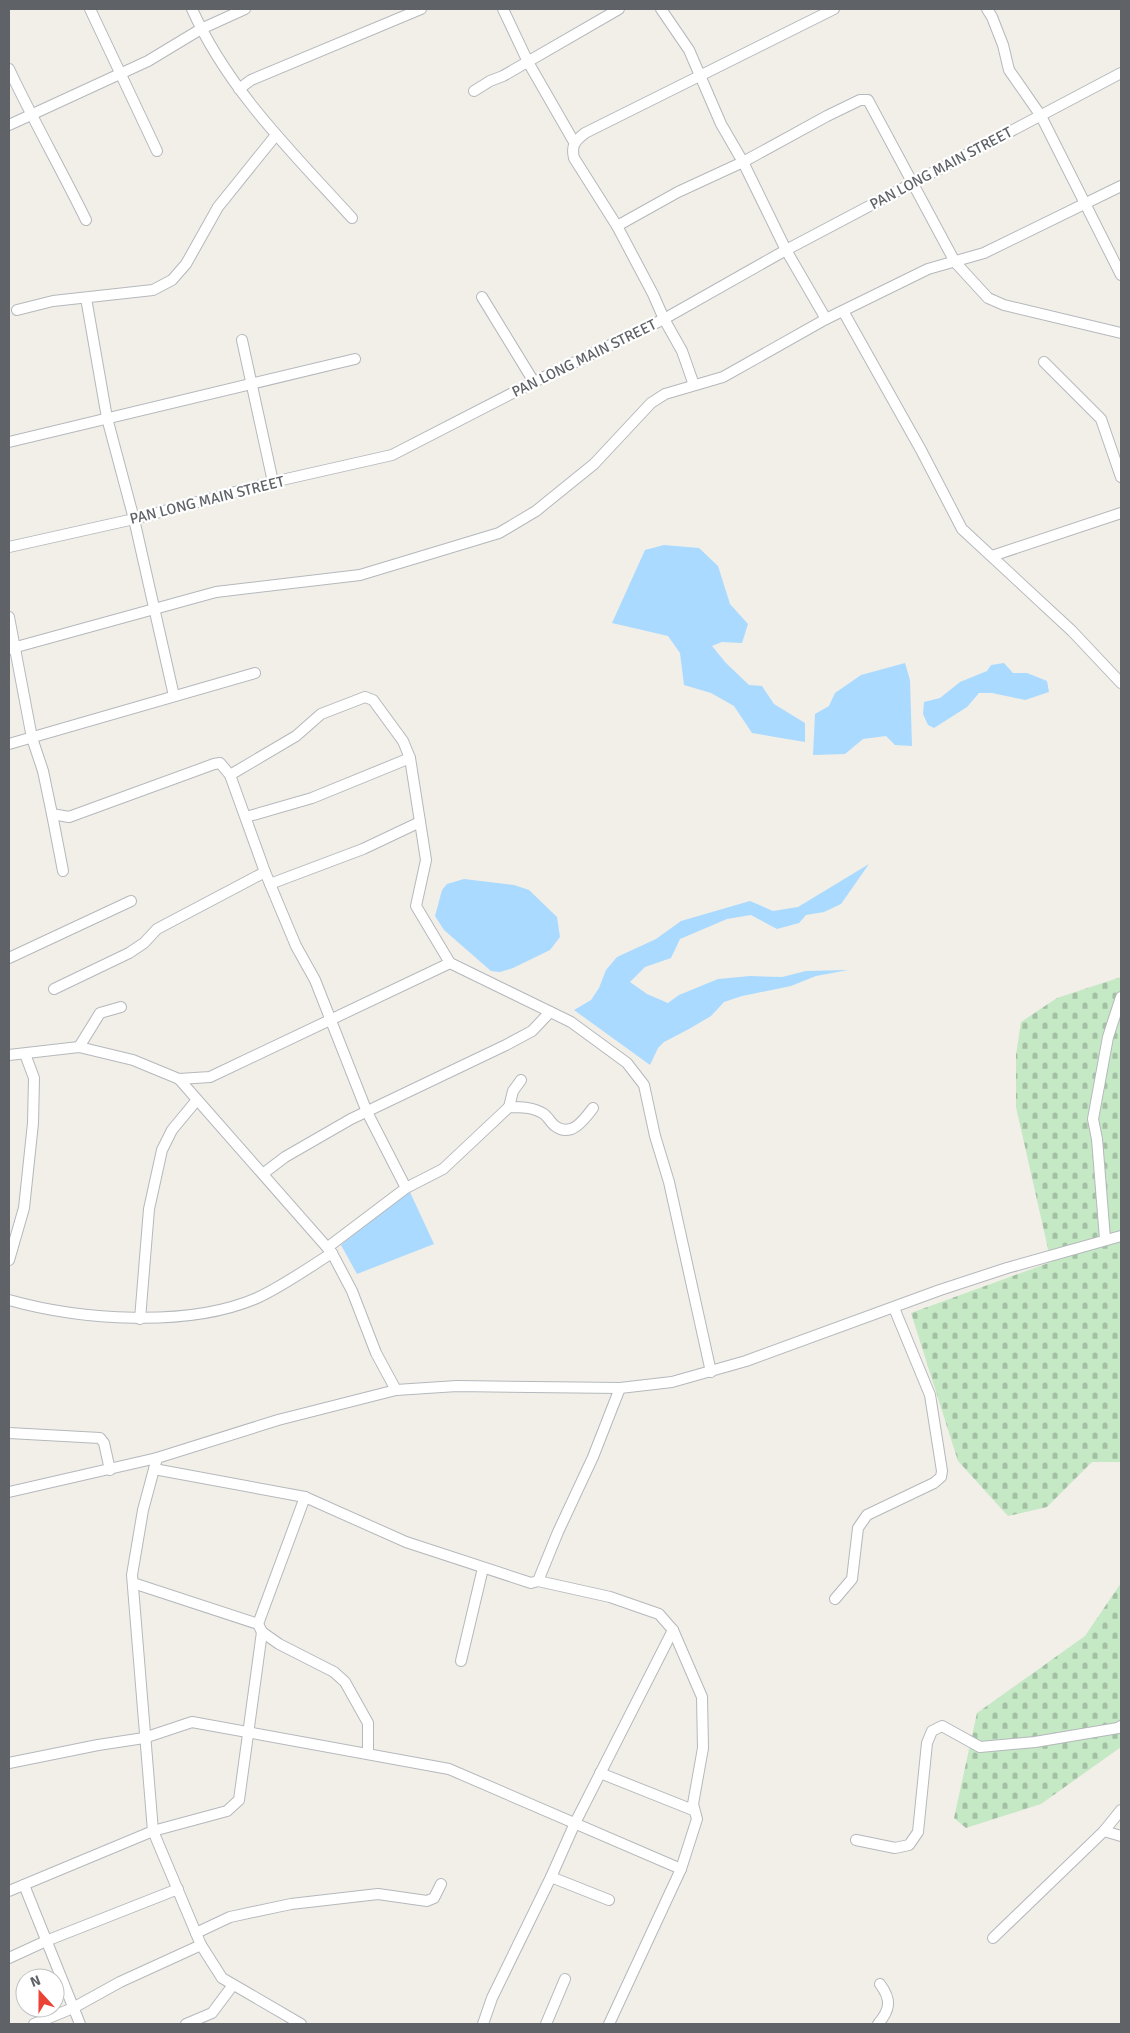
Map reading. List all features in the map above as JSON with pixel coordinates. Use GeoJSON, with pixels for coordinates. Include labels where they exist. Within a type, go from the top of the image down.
{"type":"FeatureCollection","features":[{"type":"Feature","properties":{"kind":"street"},"geometry":{"type":"LineString","coordinates":[[90,9],[157,151]]}},
{"type":"Feature","properties":{"kind":"street"},"geometry":{"type":"LineString","coordinates":[[192,9],[201,29],[239,89],[276,135],[352,218]]}},
{"type":"Feature","properties":{"kind":"street"},"geometry":{"type":"LineString","coordinates":[[9,125],[168,50],[201,29],[245,9]]}},
{"type":"Feature","properties":{"kind":"street"},"geometry":{"type":"LineString","coordinates":[[239,89],[251,80],[421,9]]}},
{"type":"Feature","properties":{"kind":"street"},"geometry":{"type":"LineString","coordinates":[[503,9],[528,62],[574,142]]}},
{"type":"Feature","properties":{"kind":"street"},"geometry":{"type":"LineString","coordinates":[[474,90],[528,62],[619,9]]}},
{"type":"Feature","properties":{"kind":"street"},"geometry":{"type":"LineString","coordinates":[[661,9],[689,50],[721,124],[743,162],[786,250],[826,319]]}},
{"type":"Feature","properties":{"kind":"street"},"geometry":{"type":"LineString","coordinates":[[694,385],[682,351],[664,319],[657,300],[617,226],[574,158],[572,150],[574,142],[585,132],[700,76],[822,12],[834,9]]}},
{"type":"Feature","properties":{"kind":"street"},"geometry":{"type":"LineString","coordinates":[[987,9],[1003,45],[1009,70],[1041,116],[1121,275]]}},
{"type":"Feature","properties":{"kind":"street"},"geometry":{"type":"LineString","coordinates":[[9,69],[30,115],[58,164],[86,220]]}},
{"type":"Feature","properties":{"kind":"street","name":"PAN LONG MAIN STREET"},"geometry":{"type":"LineString","coordinates":[[9,547],[134,519],[273,482],[392,455],[534,382],[664,319],[786,250],[1121,72]]}},
{"type":"Feature","properties":{"kind":"street"},"geometry":{"type":"LineString","coordinates":[[617,226],[678,192],[743,162],[860,100],[868,100],[954,262],[988,298],[1004,305],[1121,333]]}},
{"type":"Feature","properties":{"kind":"street"},"geometry":{"type":"LineString","coordinates":[[17,310],[53,301],[153,290],[172,280],[186,264],[218,207],[276,135]]}},
{"type":"Feature","properties":{"kind":"street"},"geometry":{"type":"LineString","coordinates":[[12,648],[216,592],[360,575],[499,533],[536,511],[594,464],[651,403],[664,394],[723,377],[826,319],[928,269],[984,253],[1121,186]]}},
{"type":"Feature","properties":{"kind":"street"},"geometry":{"type":"LineString","coordinates":[[482,297],[534,382]]}},
{"type":"Feature","properties":{"kind":"street"},"geometry":{"type":"LineString","coordinates":[[86,298],[107,418],[134,519],[174,696]]}},
{"type":"Feature","properties":{"kind":"street"},"geometry":{"type":"LineString","coordinates":[[843,311],[921,450],[962,529],[1072,631],[1121,683]]}},
{"type":"Feature","properties":{"kind":"street"},"geometry":{"type":"LineString","coordinates":[[242,340],[273,482]]}},
{"type":"Feature","properties":{"kind":"street"},"geometry":{"type":"LineString","coordinates":[[9,442],[355,359]]}},
{"type":"Feature","properties":{"kind":"street"},"geometry":{"type":"LineString","coordinates":[[1044,362],[1101,419],[1121,478]]}},
{"type":"Feature","properties":{"kind":"street"},"geometry":{"type":"LineString","coordinates":[[992,556],[1121,513]]}},
{"type":"Feature","properties":{"kind":"street"},"geometry":{"type":"LineString","coordinates":[[9,617],[12,648],[32,738],[52,814],[63,871]]}},
{"type":"Feature","properties":{"kind":"street"},"geometry":{"type":"LineString","coordinates":[[9,744],[255,674]]}},
{"type":"Feature","properties":{"kind":"street"},"geometry":{"type":"LineString","coordinates":[[230,775],[296,736],[320,714],[365,697],[373,700],[402,741],[410,758],[426,860],[416,906],[450,963],[570,1022],[627,1063],[644,1085],[655,1136],[669,1182],[711,1372]]}},
{"type":"Feature","properties":{"kind":"street"},"geometry":{"type":"LineString","coordinates":[[246,817],[312,798],[410,758]]}},
{"type":"Feature","properties":{"kind":"street"},"geometry":{"type":"LineString","coordinates":[[52,814],[69,817],[220,763],[230,775],[265,872],[296,946],[315,980],[367,1112],[406,1188]]}},
{"type":"Feature","properties":{"kind":"street"},"geometry":{"type":"LineString","coordinates":[[270,884],[363,849],[420,822]]}},
{"type":"Feature","properties":{"kind":"street"},"geometry":{"type":"LineString","coordinates":[[54,989],[129,953],[144,944],[157,929],[265,872]]}},
{"type":"Feature","properties":{"kind":"street"},"geometry":{"type":"LineString","coordinates":[[9,958],[131,901]]}},
{"type":"Feature","properties":{"kind":"street"},"geometry":{"type":"LineString","coordinates":[[9,1055],[79,1047],[133,1060],[179,1079],[210,1077],[450,963]]}},
{"type":"Feature","properties":{"kind":"street"},"geometry":{"type":"LineString","coordinates":[[1105,1239],[1097,1139],[1093,1119],[1108,1037],[1121,997]]}},
{"type":"Feature","properties":{"kind":"street"},"geometry":{"type":"LineString","coordinates":[[79,1047],[100,1013],[121,1007]]}},
{"type":"Feature","properties":{"kind":"street"},"geometry":{"type":"LineString","coordinates":[[264,1173],[285,1157],[351,1118],[524,1036],[532,1031],[550,1012]]}},
{"type":"Feature","properties":{"kind":"street"},"geometry":{"type":"LineString","coordinates":[[9,1260],[24,1208],[33,1123],[34,1078],[25,1054]]}},
{"type":"Feature","properties":{"kind":"street"},"geometry":{"type":"LineString","coordinates":[[179,1079],[196,1101],[264,1173],[330,1250],[352,1291],[376,1353],[396,1390]]}},
{"type":"Feature","properties":{"kind":"street"},"geometry":{"type":"LineString","coordinates":[[9,1300],[39,1308],[140,1319],[207,1314],[257,1298],[330,1250],[406,1188],[443,1169],[509,1107],[512,1091],[521,1080]]}},
{"type":"Feature","properties":{"kind":"street"},"geometry":{"type":"LineString","coordinates":[[140,1319],[148,1209],[162,1150],[172,1130],[196,1101]]}},
{"type":"Feature","properties":{"kind":"street"},"geometry":{"type":"LineString","coordinates":[[509,1107],[530,1108],[544,1114],[556,1126],[569,1130],[582,1124],[593,1108]]}},
{"type":"Feature","properties":{"kind":"street"},"geometry":{"type":"LineString","coordinates":[[9,1492],[157,1458],[278,1420],[396,1390],[457,1386],[620,1388],[672,1382],[711,1372],[1006,1268],[1121,1236]]}},
{"type":"Feature","properties":{"kind":"street"},"geometry":{"type":"LineString","coordinates":[[835,1599],[852,1579],[858,1528],[867,1515],[934,1483],[941,1476],[942,1471],[930,1395],[894,1308]]}},
{"type":"Feature","properties":{"kind":"street"},"geometry":{"type":"LineString","coordinates":[[538,1581],[558,1532],[593,1457],[620,1388]]}},
{"type":"Feature","properties":{"kind":"street"},"geometry":{"type":"LineString","coordinates":[[9,1433],[100,1438],[104,1443],[110,1470]]}},
{"type":"Feature","properties":{"kind":"street"},"geometry":{"type":"LineString","coordinates":[[157,1458],[136,1547],[133,1583],[153,1831],[201,1945],[222,1978],[301,2024]]}},
{"type":"Feature","properties":{"kind":"street"},"geometry":{"type":"LineString","coordinates":[[154,1469],[305,1497],[406,1542],[483,1568],[531,1583],[538,1581],[610,1597],[659,1614],[673,1630],[702,1697],[703,1748],[693,1804],[693,1810],[697,1819],[681,1869],[609,2024]]}},
{"type":"Feature","properties":{"kind":"street"},"geometry":{"type":"LineString","coordinates":[[9,1891],[153,1831],[227,1811],[239,1800],[260,1628],[305,1497]]}},
{"type":"Feature","properties":{"kind":"street"},"geometry":{"type":"LineString","coordinates":[[461,1660],[483,1568]]}},
{"type":"Feature","properties":{"kind":"street"},"geometry":{"type":"LineString","coordinates":[[133,1583],[260,1628],[279,1644],[334,1672],[345,1682],[368,1723],[368,1754]]}},
{"type":"Feature","properties":{"kind":"street"},"geometry":{"type":"LineString","coordinates":[[483,2024],[492,1998],[575,1823],[673,1630]]}},
{"type":"Feature","properties":{"kind":"street"},"geometry":{"type":"LineString","coordinates":[[9,1763],[144,1738],[192,1722],[449,1769],[681,1869]]}},
{"type":"Feature","properties":{"kind":"street"},"geometry":{"type":"LineString","coordinates":[[856,1840],[895,1848],[909,1845],[918,1832],[926,1743],[932,1731],[942,1726],[980,1746],[1035,1742],[1121,1726]]}},
{"type":"Feature","properties":{"kind":"street"},"geometry":{"type":"LineString","coordinates":[[600,1773],[693,1810]]}},
{"type":"Feature","properties":{"kind":"street"},"geometry":{"type":"LineString","coordinates":[[993,1938],[1104,1831],[1121,1810]]}},
{"type":"Feature","properties":{"kind":"street"},"geometry":{"type":"LineString","coordinates":[[1104,1831],[1121,1836]]}},
{"type":"Feature","properties":{"kind":"street"},"geometry":{"type":"LineString","coordinates":[[551,1877],[609,1900]]}},
{"type":"Feature","properties":{"kind":"street"},"geometry":{"type":"LineString","coordinates":[[196,1933],[230,1918],[291,1904],[378,1894],[427,1901],[434,1898],[440,1884]]}},
{"type":"Feature","properties":{"kind":"street"},"geometry":{"type":"LineString","coordinates":[[24,1885],[80,2024]]}},
{"type":"Feature","properties":{"kind":"street"},"geometry":{"type":"LineString","coordinates":[[9,1958],[46,1941],[178,1889]]}},
{"type":"Feature","properties":{"kind":"street"},"geometry":{"type":"LineString","coordinates":[[34,2024],[73,2008],[120,1982],[201,1945]]}},
{"type":"Feature","properties":{"kind":"street"},"geometry":{"type":"LineString","coordinates":[[546,2024],[564,1979]]}},
{"type":"Feature","properties":{"kind":"street"},"geometry":{"type":"LineString","coordinates":[[878,2024],[885,2016],[888,2002],[888,1994],[880,1984]]}},
{"type":"Feature","properties":{"kind":"street"},"geometry":{"type":"LineString","coordinates":[[186,2024],[212,2013],[233,1985]]}},
{"type":"Feature","properties":{"kind":"green space"},"geometry":{"type":"Polygon","coordinates":[[[1121,977],[1121,1462],[1092,1462],[1047,1507],[1008,1516],[958,1461],[911,1313],[1051,1262],[1016,1107],[1016,1055],[1021,1022],[1057,998],[1121,977]]]}},
{"type":"Feature","properties":{"kind":"green space"},"geometry":{"type":"Polygon","coordinates":[[[1121,1583],[1121,1747],[1041,1804],[966,1828],[954,1818],[977,1713],[1085,1636],[1121,1583]]]}},
{"type":"Feature","properties":{"kind":"water"},"geometry":{"type":"Polygon","coordinates":[[[664,545],[699,548],[718,566],[730,604],[748,624],[742,643],[722,642],[712,646],[726,663],[749,685],[762,686],[774,704],[805,723],[805,742],[752,733],[734,706],[711,693],[684,685],[680,653],[668,636],[612,623],[645,550],[664,545]]]}},
{"type":"Feature","properties":{"kind":"water"},"geometry":{"type":"Polygon","coordinates":[[[905,663],[910,680],[912,746],[895,745],[886,736],[863,739],[845,754],[813,755],[815,714],[829,706],[835,693],[861,675],[905,663]]]}},
{"type":"Feature","properties":{"kind":"water"},"geometry":{"type":"Polygon","coordinates":[[[1004,663],[1013,673],[1027,673],[1047,681],[1049,692],[1025,700],[992,693],[979,693],[967,707],[934,728],[928,725],[923,714],[924,702],[940,698],[960,682],[987,671],[991,665],[1004,663]]]}},
{"type":"Feature","properties":{"kind":"water"},"geometry":{"type":"Polygon","coordinates":[[[869,864],[841,904],[824,912],[806,915],[799,923],[777,929],[751,915],[727,919],[680,939],[671,958],[645,967],[630,982],[647,994],[668,1003],[679,995],[718,979],[750,976],[782,977],[806,971],[848,970],[816,976],[791,986],[742,996],[724,1002],[711,1016],[664,1042],[658,1048],[650,1065],[574,1010],[591,1000],[599,988],[606,970],[617,957],[656,939],[681,921],[750,901],[773,911],[798,907],[869,864]]]}},
{"type":"Feature","properties":{"kind":"water"},"geometry":{"type":"Polygon","coordinates":[[[464,879],[514,885],[529,890],[557,917],[560,937],[550,950],[513,968],[500,972],[491,971],[444,930],[435,916],[442,890],[447,884],[464,879]]]}},
{"type":"Feature","properties":{"kind":"water"},"geometry":{"type":"Polygon","coordinates":[[[409,1190],[434,1244],[357,1274],[341,1245],[409,1190]]]}}]}
